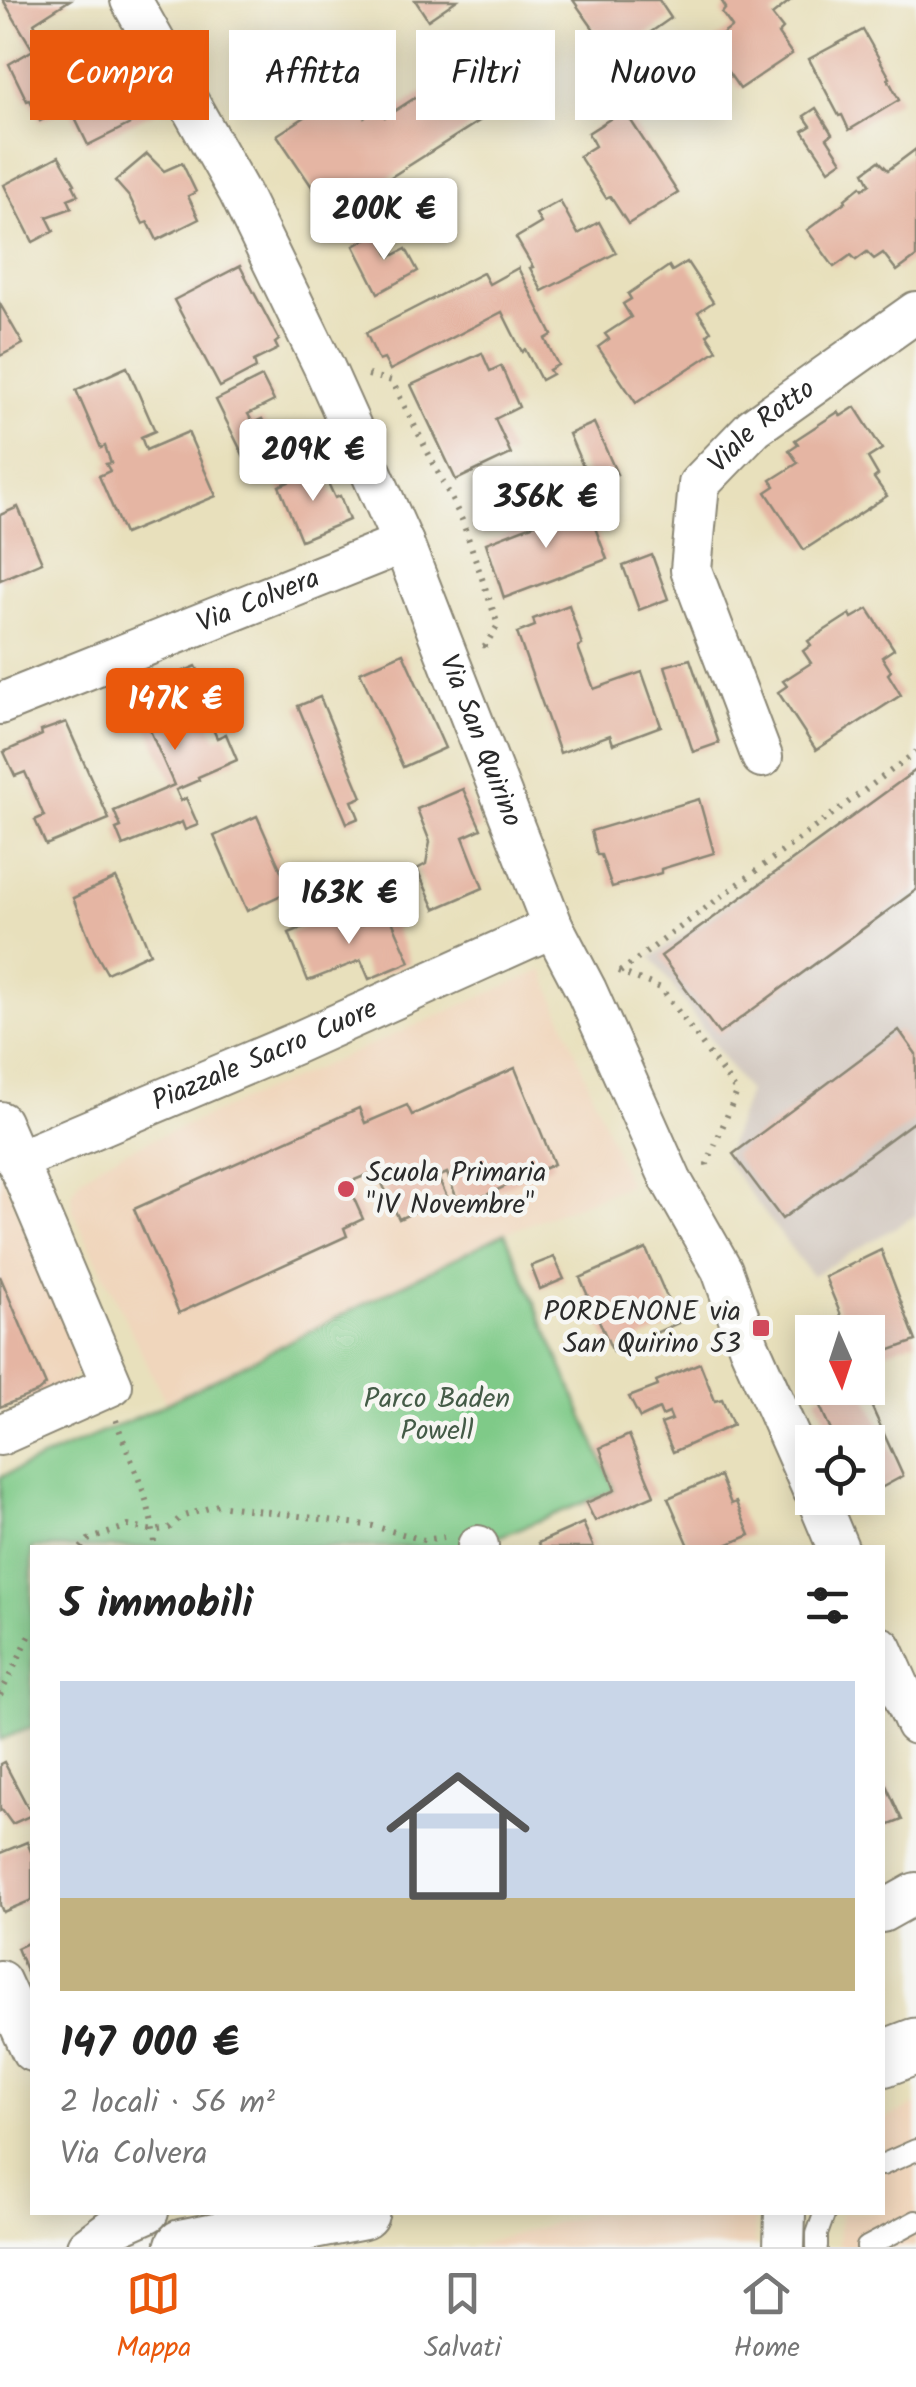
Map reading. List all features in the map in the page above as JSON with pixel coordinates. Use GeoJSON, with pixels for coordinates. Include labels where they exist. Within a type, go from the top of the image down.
{"type":"FeatureCollection","features":[{"type":"Feature","properties":{"kind":"main road"},"geometry":{"type":"LineString","coordinates":[[885,2058],[916,2046]]}},
{"type":"Feature","properties":{"kind":"main road"},"geometry":{"type":"LineString","coordinates":[[183,2247],[346,2215]]}},
{"type":"Feature","properties":{"kind":"street","name":"Via San Quirino"},"geometry":{"type":"LineString","coordinates":[[131,0],[239,192],[324,366],[403,542],[553,927],[604,975],[671,1180],[722,1270],[749,1346],[795,1450]]}},
{"type":"Feature","properties":{"kind":"street","name":"Viale Rotto"},"geometry":{"type":"LineString","coordinates":[[762,758],[691,570],[698,484],[754,427],[916,312]]}},
{"type":"Feature","properties":{"kind":"street","name":"Via Colvera"},"geometry":{"type":"LineString","coordinates":[[0,704],[403,542]]}},
{"type":"Feature","properties":{"kind":"street","name":"Piazzale Sacro Cuore"},"geometry":{"type":"LineString","coordinates":[[16,1162],[553,927]]}},
{"type":"Feature","properties":{"kind":"street"},"geometry":{"type":"LineString","coordinates":[[0,1122],[112,1384],[0,1435]]}},
{"type":"Feature","properties":{"kind":"street"},"geometry":{"type":"LineString","coordinates":[[823,1515],[837,1545]]}},
{"type":"Feature","properties":{"kind":"street"},"geometry":{"type":"LineString","coordinates":[[885,1655],[916,1724]]}},
{"type":"Feature","properties":{"kind":"street"},"geometry":{"type":"LineString","coordinates":[[885,1910],[916,1893]]}},
{"type":"Feature","properties":{"kind":"street"},"geometry":{"type":"LineString","coordinates":[[0,1981],[30,2047]]}},
{"type":"Feature","properties":{"kind":"street"},"geometry":{"type":"LineString","coordinates":[[784,2247],[785,2215]]}},
{"type":"Feature","properties":{"kind":"lane"},"geometry":{"type":"LineString","coordinates":[[885,2165],[916,2150]]}},
{"type":"Feature","properties":{"kind":"lane"},"geometry":{"type":"LineString","coordinates":[[817,2247],[824,2215]]}},
{"type":"Feature","properties":{"kind":"lane"},"geometry":{"type":"LineString","coordinates":[[867,2247],[916,2221]]}},
{"type":"Feature","properties":{"kind":"path"},"geometry":{"type":"LineString","coordinates":[[366,374],[392,381],[462,520],[498,625],[485,646],[492,665]]}},
{"type":"Feature","properties":{"kind":"path"},"geometry":{"type":"LineString","coordinates":[[604,975],[916,752]]}},
{"type":"Feature","properties":{"kind":"path"},"geometry":{"type":"LineString","coordinates":[[604,975],[661,988],[737,1092],[707,1164],[710,1180]]}},
{"type":"Feature","properties":{"kind":"path"},"geometry":{"type":"LineString","coordinates":[[104,1388],[146,1499],[154,1545]]}},
{"type":"Feature","properties":{"kind":"path"},"geometry":{"type":"LineString","coordinates":[[84,1545],[128,1526],[154,1531],[169,1528],[181,1517],[218,1505],[373,1526],[424,1540],[461,1536],[475,1545]]}},
{"type":"Feature","properties":{"kind":"path"},"geometry":{"type":"LineString","coordinates":[[0,1695],[30,1635]]}},
{"type":"Feature","properties":{"kind":"shaded area"},"geometry":{"type":"Polygon","coordinates":[[[916,771],[916,1215],[812,1276],[724,1159],[748,1092],[652,957],[916,771]]]}},
{"type":"Feature","properties":{"kind":"shaded area","name":"Scuola Primaria \"IV Novembre\""},"geometry":{"type":"Polygon","coordinates":[[[543,970],[629,1185],[505,1233],[166,1403],[73,1211],[72,1193],[80,1179],[124,1152],[543,970]]]}},
{"type":"Feature","properties":{"kind":"shaded area"},"geometry":{"type":"Polygon","coordinates":[[[0,1171],[81,1363],[63,1387],[0,1412],[0,1171]]]}},
{"type":"Feature","properties":{"kind":"shaded area"},"geometry":{"type":"Polygon","coordinates":[[[916,2105],[916,2247],[838,2247],[840,2215],[885,2215],[885,2119],[916,2105]]]}},
{"type":"Feature","properties":{"kind":"shaded area"},"geometry":{"type":"Polygon","coordinates":[[[582,2215],[754,2215],[755,2247],[471,2247],[582,2215]]]}},
{"type":"Feature","properties":{"kind":"green space","name":"Parco Baden Powell"},"geometry":{"type":"Polygon","coordinates":[[[505,1233],[615,1490],[478,1545],[30,1545],[30,1728],[0,1740],[0,1477],[151,1411],[505,1233]]]}},
{"type":"Feature","properties":{"kind":"building"},"geometry":{"type":"Polygon","coordinates":[[[3,0],[70,0],[34,23],[38,30],[30,30],[30,45],[3,0]]]}},
{"type":"Feature","properties":{"kind":"building"},"geometry":{"type":"Polygon","coordinates":[[[415,0],[457,0],[428,20],[415,0]]]}},
{"type":"Feature","properties":{"kind":"building"},"geometry":{"type":"Polygon","coordinates":[[[573,0],[659,0],[671,18],[654,30],[594,30],[573,0]]]}},
{"type":"Feature","properties":{"kind":"building"},"geometry":{"type":"Polygon","coordinates":[[[721,0],[791,0],[772,15],[783,29],[778,34],[792,54],[740,89],[732,78],[732,30],[728,30],[732,27],[722,13],[726,8],[721,0]]]}},
{"type":"Feature","properties":{"kind":"building"},"geometry":{"type":"Polygon","coordinates":[[[863,30],[899,100],[849,130],[809,59],[863,30]]]}},
{"type":"Feature","properties":{"kind":"building"},"geometry":{"type":"Polygon","coordinates":[[[30,52],[30,100],[27,101],[9,64],[30,52]]]}},
{"type":"Feature","properties":{"kind":"building"},"geometry":{"type":"Polygon","coordinates":[[[416,97],[416,120],[481,120],[331,215],[277,135],[300,120],[396,120],[396,110],[416,97]]]}},
{"type":"Feature","properties":{"kind":"building"},"geometry":{"type":"Polygon","coordinates":[[[816,108],[832,134],[827,138],[842,161],[829,170],[803,131],[811,126],[804,116],[816,108]]]}},
{"type":"Feature","properties":{"kind":"building"},"geometry":{"type":"Polygon","coordinates":[[[76,120],[138,120],[88,145],[76,120]]]}},
{"type":"Feature","properties":{"kind":"building"},"geometry":{"type":"Polygon","coordinates":[[[608,120],[631,120],[678,193],[628,224],[579,156],[595,146],[588,133],[608,120]]]}},
{"type":"Feature","properties":{"kind":"building"},"geometry":{"type":"Polygon","coordinates":[[[916,149],[916,257],[897,271],[883,253],[874,259],[867,252],[856,260],[851,255],[834,267],[807,230],[861,186],[863,189],[870,184],[864,172],[879,161],[888,170],[916,149]]]}},
{"type":"Feature","properties":{"kind":"building"},"geometry":{"type":"Polygon","coordinates":[[[147,154],[164,171],[182,163],[196,192],[188,196],[199,219],[157,240],[148,222],[143,224],[130,198],[115,181],[147,154]]]}},
{"type":"Feature","properties":{"kind":"building"},"geometry":{"type":"Polygon","coordinates":[[[59,156],[78,195],[68,199],[72,208],[47,217],[54,231],[33,242],[4,185],[59,156]]]}},
{"type":"Feature","properties":{"kind":"building"},"geometry":{"type":"Polygon","coordinates":[[[560,201],[578,234],[599,222],[616,253],[542,291],[516,238],[541,223],[536,214],[560,201]]]}},
{"type":"Feature","properties":{"kind":"building"},"geometry":{"type":"Polygon","coordinates":[[[377,233],[390,257],[406,249],[418,271],[378,293],[354,246],[377,233]]]}},
{"type":"Feature","properties":{"kind":"building"},"geometry":{"type":"Polygon","coordinates":[[[687,262],[713,302],[698,312],[711,331],[707,335],[717,350],[636,403],[598,347],[609,339],[605,334],[631,317],[623,304],[631,299],[628,294],[669,266],[672,271],[687,262]]]}},
{"type":"Feature","properties":{"kind":"building"},"geometry":{"type":"Polygon","coordinates":[[[240,266],[279,340],[275,343],[278,349],[254,361],[256,368],[220,387],[174,300],[240,266]]]}},
{"type":"Feature","properties":{"kind":"building"},"geometry":{"type":"Polygon","coordinates":[[[518,268],[552,335],[545,339],[558,365],[549,370],[552,374],[541,380],[502,312],[390,370],[384,359],[379,361],[366,333],[483,273],[489,284],[518,268]]]}},
{"type":"Feature","properties":{"kind":"building"},"geometry":{"type":"Polygon","coordinates":[[[0,304],[23,344],[0,356],[0,304]]]}},
{"type":"Feature","properties":{"kind":"building"},"geometry":{"type":"Polygon","coordinates":[[[482,353],[490,371],[501,366],[519,407],[495,419],[511,454],[456,480],[411,385],[482,353]]]}},
{"type":"Feature","properties":{"kind":"building"},"geometry":{"type":"Polygon","coordinates":[[[127,367],[155,431],[141,437],[146,450],[188,432],[216,496],[124,534],[99,476],[110,471],[106,464],[111,463],[76,390],[127,367]]]}},
{"type":"Feature","properties":{"kind":"building"},"geometry":{"type":"Polygon","coordinates":[[[262,377],[274,401],[248,414],[253,423],[262,419],[280,456],[251,471],[216,400],[262,377]]]}},
{"type":"Feature","properties":{"kind":"building"},"geometry":{"type":"Polygon","coordinates":[[[855,407],[882,449],[868,458],[878,475],[874,478],[887,496],[804,550],[766,492],[775,486],[771,480],[798,463],[789,450],[798,444],[795,440],[838,412],[841,416],[855,407]]]}},
{"type":"Feature","properties":{"kind":"building"},"geometry":{"type":"Polygon","coordinates":[[[594,423],[617,474],[591,485],[569,434],[594,423]]]}},
{"type":"Feature","properties":{"kind":"building"},"geometry":{"type":"Polygon","coordinates":[[[321,468],[335,498],[340,496],[349,520],[301,540],[279,486],[321,468]]]}},
{"type":"Feature","properties":{"kind":"building"},"geometry":{"type":"Polygon","coordinates":[[[586,504],[607,559],[504,598],[486,543],[586,504]]]}},
{"type":"Feature","properties":{"kind":"building"},"geometry":{"type":"Polygon","coordinates":[[[18,507],[42,562],[0,580],[0,515],[18,507]]]}},
{"type":"Feature","properties":{"kind":"building"},"geometry":{"type":"Polygon","coordinates":[[[652,555],[668,599],[639,610],[623,566],[652,555]]]}},
{"type":"Feature","properties":{"kind":"building"},"geometry":{"type":"Polygon","coordinates":[[[569,605],[582,645],[578,647],[594,689],[642,672],[661,726],[613,744],[610,735],[560,753],[517,633],[535,626],[533,619],[569,605]]]}},
{"type":"Feature","properties":{"kind":"building"},"geometry":{"type":"Polygon","coordinates":[[[868,609],[894,649],[882,657],[901,695],[816,750],[778,692],[787,686],[783,681],[811,663],[803,651],[811,645],[808,641],[850,614],[852,618],[868,609]]]}},
{"type":"Feature","properties":{"kind":"building"},"geometry":{"type":"Polygon","coordinates":[[[403,653],[445,748],[403,767],[360,672],[403,653]]]}},
{"type":"Feature","properties":{"kind":"building"},"geometry":{"type":"Polygon","coordinates":[[[690,659],[719,743],[693,752],[665,666],[690,659]]]}},
{"type":"Feature","properties":{"kind":"building"},"geometry":{"type":"Polygon","coordinates":[[[196,666],[208,691],[198,696],[217,738],[226,734],[237,760],[176,790],[181,801],[186,798],[198,825],[185,830],[182,822],[123,846],[114,811],[174,785],[133,692],[196,666]]]}},
{"type":"Feature","properties":{"kind":"building"},"geometry":{"type":"Polygon","coordinates":[[[320,697],[362,797],[352,801],[359,818],[347,823],[298,706],[320,697]]]}},
{"type":"Feature","properties":{"kind":"building"},"geometry":{"type":"Polygon","coordinates":[[[66,722],[109,819],[46,845],[35,820],[44,816],[25,772],[15,776],[4,752],[66,722]]]}},
{"type":"Feature","properties":{"kind":"building"},"geometry":{"type":"Polygon","coordinates":[[[916,770],[916,890],[719,1034],[661,956],[916,770]]]}},
{"type":"Feature","properties":{"kind":"building"},"geometry":{"type":"Polygon","coordinates":[[[463,789],[481,829],[463,837],[483,888],[435,909],[417,869],[426,864],[430,842],[417,809],[463,789]]]}},
{"type":"Feature","properties":{"kind":"building"},"geometry":{"type":"Polygon","coordinates":[[[699,799],[714,853],[612,887],[591,831],[699,799]]]}},
{"type":"Feature","properties":{"kind":"building"},"geometry":{"type":"Polygon","coordinates":[[[257,816],[290,891],[247,911],[214,836],[257,816]]]}},
{"type":"Feature","properties":{"kind":"building"},"geometry":{"type":"Polygon","coordinates":[[[116,878],[150,953],[107,973],[73,898],[116,878]]]}},
{"type":"Feature","properties":{"kind":"building"},"geometry":{"type":"Polygon","coordinates":[[[389,914],[410,962],[369,979],[361,960],[308,981],[289,933],[330,916],[339,933],[389,914]]]}},
{"type":"Feature","properties":{"kind":"building"},"geometry":{"type":"Polygon","coordinates":[[[899,1030],[916,1054],[916,1120],[782,1219],[733,1154],[899,1030]]]}},
{"type":"Feature","properties":{"kind":"building"},"geometry":{"type":"Polygon","coordinates":[[[515,1068],[554,1164],[460,1207],[447,1173],[438,1177],[447,1197],[399,1219],[379,1177],[386,1175],[384,1168],[347,1183],[363,1219],[344,1228],[347,1236],[179,1313],[134,1209],[359,1108],[365,1123],[407,1105],[412,1115],[515,1068]]]}},
{"type":"Feature","properties":{"kind":"building"},"geometry":{"type":"Polygon","coordinates":[[[646,1249],[678,1323],[613,1352],[580,1278],[646,1249]]]}},
{"type":"Feature","properties":{"kind":"building"},"geometry":{"type":"Polygon","coordinates":[[[881,1250],[916,1341],[885,1352],[885,1315],[841,1315],[825,1277],[881,1250]]]}},
{"type":"Feature","properties":{"kind":"building"},"geometry":{"type":"Polygon","coordinates":[[[554,1257],[564,1279],[540,1289],[531,1266],[554,1257]]]}},
{"type":"Feature","properties":{"kind":"building"},"geometry":{"type":"Polygon","coordinates":[[[0,1276],[46,1385],[0,1407],[0,1276]]]}},
{"type":"Feature","properties":{"kind":"building"},"geometry":{"type":"Polygon","coordinates":[[[700,1363],[715,1401],[722,1399],[733,1425],[673,1452],[661,1424],[672,1420],[669,1413],[662,1416],[659,1409],[640,1418],[629,1397],[700,1363]]]}},
{"type":"Feature","properties":{"kind":"building"},"geometry":{"type":"Polygon","coordinates":[[[820,1405],[871,1405],[880,1425],[828,1425],[820,1405]]]}},
{"type":"Feature","properties":{"kind":"building"},"geometry":{"type":"Polygon","coordinates":[[[629,1435],[654,1495],[595,1521],[586,1503],[615,1490],[600,1448],[629,1435]]]}},
{"type":"Feature","properties":{"kind":"building"},"geometry":{"type":"Polygon","coordinates":[[[885,1436],[903,1476],[885,1486],[885,1436]]]}},
{"type":"Feature","properties":{"kind":"building"},"geometry":{"type":"Polygon","coordinates":[[[720,1476],[750,1535],[727,1545],[689,1545],[668,1498],[720,1476]]]}},
{"type":"Feature","properties":{"kind":"building"},"geometry":{"type":"Polygon","coordinates":[[[583,1523],[593,1545],[539,1545],[583,1523]]]}},
{"type":"Feature","properties":{"kind":"building"},"geometry":{"type":"Polygon","coordinates":[[[4,1762],[30,1811],[30,1816],[12,1824],[0,1811],[0,1764],[4,1762]]]}},
{"type":"Feature","properties":{"kind":"building"},"geometry":{"type":"Polygon","coordinates":[[[885,1783],[902,1820],[885,1827],[885,1783]]]}},
{"type":"Feature","properties":{"kind":"building"},"geometry":{"type":"Polygon","coordinates":[[[27,1842],[30,1849],[30,1901],[3,1912],[0,1905],[0,1853],[27,1842]]]}},
{"type":"Feature","properties":{"kind":"building"},"geometry":{"type":"Polygon","coordinates":[[[30,1942],[30,1980],[17,1948],[30,1942]]]}},
{"type":"Feature","properties":{"kind":"place","name":"Scuola Primaria \"IV Novembre\""},"geometry":{"type":"Point","coordinates":[346,1189]}},
{"type":"Feature","properties":{"kind":"place","name":"PORDENONE via San Quirino 53"},"geometry":{"type":"Point","coordinates":[761,1328]}}]}
